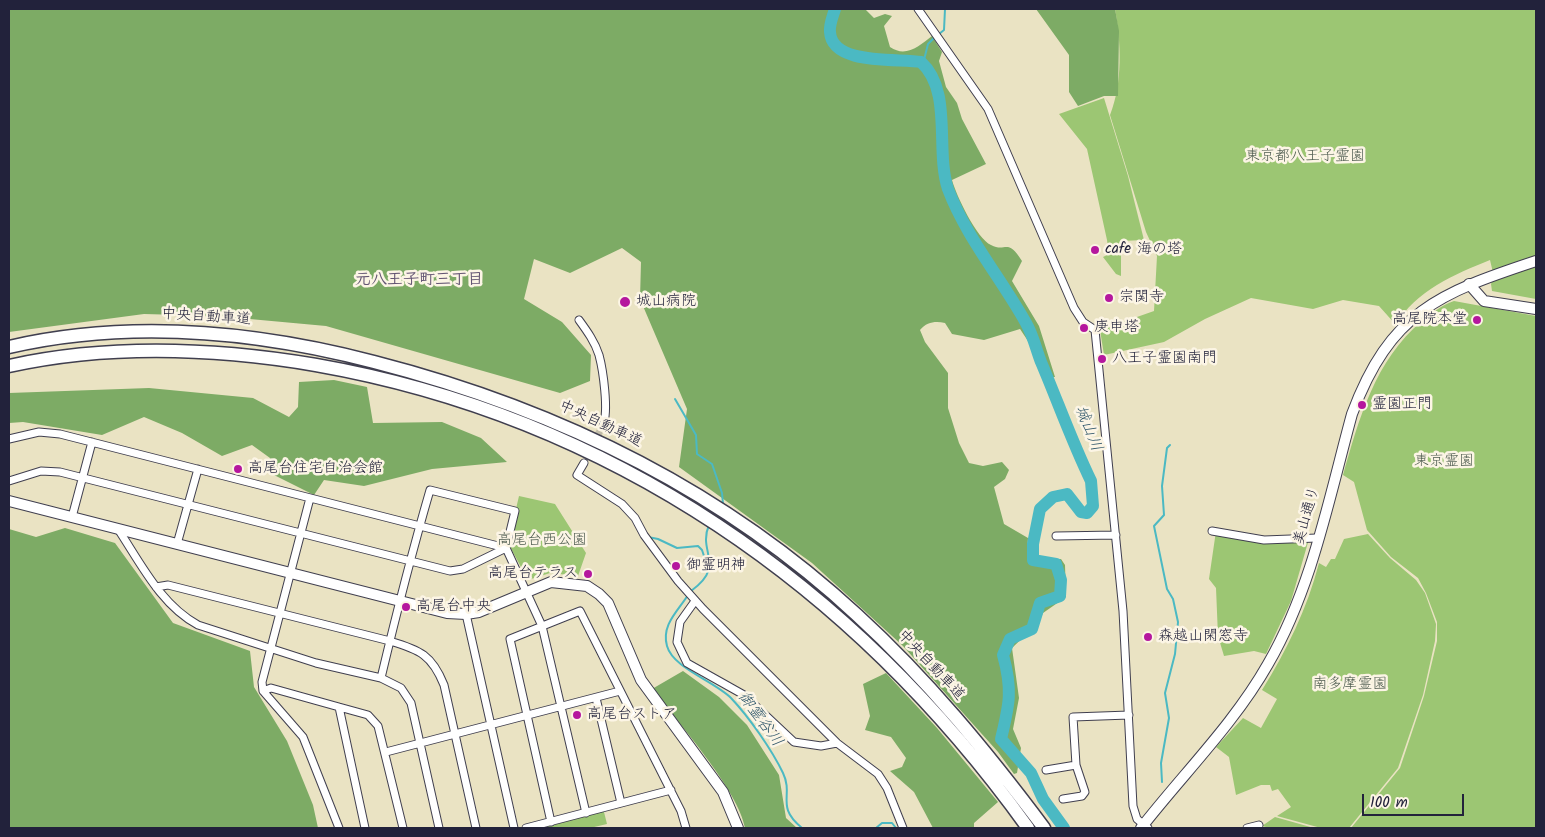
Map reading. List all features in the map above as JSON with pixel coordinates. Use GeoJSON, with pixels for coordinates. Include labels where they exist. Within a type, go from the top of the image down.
{"type":"FeatureCollection","features":[{"type":"Feature","properties":{"kind":"highway","name":"中央自動車道"},"geometry":{"type":"LineString","coordinates":[[9,347],[61,338],[152,331],[240,336],[342,354],[472,390],[570,427],[622,453],[712,503],[812,576],[897,653],[947,706],[1044,828]]}},
{"type":"Feature","properties":{"kind":"highway","name":"中央自動車道"},"geometry":{"type":"LineString","coordinates":[[9,366],[97,353],[201,352],[260,357],[348,371],[440,394],[542,430],[601,456],[705,515],[810,592],[886,661],[921,696],[970,752],[1028,828]]}},
{"type":"Feature","properties":{"kind":"street"},"geometry":{"type":"LineString","coordinates":[[918,9],[934,28],[988,108],[1074,308],[1083,322],[1095,330],[1124,618],[1133,806],[1137,819],[1144,827],[1155,828]]}},
{"type":"Feature","properties":{"kind":"street","name":"美山通り"},"geometry":{"type":"LineString","coordinates":[[1144,827],[1236,712],[1268,666],[1295,607],[1318,538],[1352,414],[1370,371],[1396,334],[1418,314],[1444,296],[1469,284],[1536,261]]}},
{"type":"Feature","properties":{"kind":"street"},"geometry":{"type":"LineString","coordinates":[[1469,284],[1484,301],[1536,309]]}},
{"type":"Feature","properties":{"kind":"street"},"geometry":{"type":"LineString","coordinates":[[579,320],[588,332],[599,356],[606,412],[602,425]]}},
{"type":"Feature","properties":{"kind":"street"},"geometry":{"type":"LineString","coordinates":[[9,439],[39,432],[60,434],[506,548]]}},
{"type":"Feature","properties":{"kind":"street"},"geometry":{"type":"LineString","coordinates":[[72,517],[92,442]]}},
{"type":"Feature","properties":{"kind":"street"},"geometry":{"type":"LineString","coordinates":[[584,463],[577,475],[622,504],[635,518],[646,537],[691,597],[837,743],[884,780],[903,828]]}},
{"type":"Feature","properties":{"kind":"street"},"geometry":{"type":"LineString","coordinates":[[177,544],[198,469]]}},
{"type":"Feature","properties":{"kind":"street"},"geometry":{"type":"LineString","coordinates":[[9,481],[46,470],[450,571],[463,569],[506,548]]}},
{"type":"Feature","properties":{"kind":"street"},"geometry":{"type":"LineString","coordinates":[[381,678],[419,526],[430,490],[514,511],[506,548],[542,626],[586,812]]}},
{"type":"Feature","properties":{"kind":"street"},"geometry":{"type":"LineString","coordinates":[[310,498],[262,682],[263,691],[303,737],[339,828]]}},
{"type":"Feature","properties":{"kind":"street"},"geometry":{"type":"LineString","coordinates":[[9,501],[447,613],[466,614],[490,608],[527,590],[551,582],[574,583],[587,586],[608,603],[641,680],[723,792],[738,828]]}},
{"type":"Feature","properties":{"kind":"street"},"geometry":{"type":"LineString","coordinates":[[118,529],[168,603],[198,625],[271,649],[381,678],[392,682],[406,694],[411,703],[439,828]]}},
{"type":"Feature","properties":{"kind":"street"},"geometry":{"type":"LineString","coordinates":[[1212,530],[1264,540],[1318,538]]}},
{"type":"Feature","properties":{"kind":"street"},"geometry":{"type":"LineString","coordinates":[[1056,536],[1116,535]]}},
{"type":"Feature","properties":{"kind":"street"},"geometry":{"type":"LineString","coordinates":[[156,587],[168,585],[390,641],[413,648],[435,664],[444,685],[476,828]]}},
{"type":"Feature","properties":{"kind":"street"},"geometry":{"type":"LineString","coordinates":[[691,597],[680,622],[678,642],[687,663],[744,695],[794,742],[820,746],[837,743]]}},
{"type":"Feature","properties":{"kind":"street"},"geometry":{"type":"LineString","coordinates":[[550,822],[510,639],[580,611],[671,790],[684,828]]}},
{"type":"Feature","properties":{"kind":"street"},"geometry":{"type":"LineString","coordinates":[[466,614],[514,828]]}},
{"type":"Feature","properties":{"kind":"street"},"geometry":{"type":"LineString","coordinates":[[263,691],[271,688],[361,712],[373,718],[382,734],[402,828]]}},
{"type":"Feature","properties":{"kind":"street"},"geometry":{"type":"LineString","coordinates":[[386,752],[620,691]]}},
{"type":"Feature","properties":{"kind":"street"},"geometry":{"type":"LineString","coordinates":[[596,698],[621,804]]}},
{"type":"Feature","properties":{"kind":"street"},"geometry":{"type":"LineString","coordinates":[[339,707],[365,828]]}},
{"type":"Feature","properties":{"kind":"street"},"geometry":{"type":"LineString","coordinates":[[1063,799],[1082,796],[1086,792],[1076,765],[1073,717],[1129,715]]}},
{"type":"Feature","properties":{"kind":"street"},"geometry":{"type":"LineString","coordinates":[[1046,770],[1076,765]]}},
{"type":"Feature","properties":{"kind":"street"},"geometry":{"type":"LineString","coordinates":[[526,828],[671,790]]}},
{"type":"Feature","properties":{"kind":"street"},"geometry":{"type":"LineString","coordinates":[[1246,828],[1259,825]]}},
{"type":"Feature","properties":{"kind":"green space"},"geometry":{"type":"Polygon","coordinates":[[[9,9],[865,9],[874,18],[885,14],[892,16],[884,26],[890,47],[896,50],[907,51],[932,36],[942,52],[939,61],[946,87],[957,103],[962,119],[986,164],[952,180],[954,187],[962,206],[985,241],[996,247],[1010,248],[1022,261],[1012,281],[1039,326],[1055,377],[1052,377],[1020,329],[984,340],[952,334],[945,323],[941,322],[928,324],[920,330],[925,342],[948,373],[948,408],[959,443],[969,463],[983,466],[1002,462],[1009,470],[1005,479],[994,487],[1004,524],[1028,538],[1027,554],[1043,560],[1061,559],[1065,565],[1066,597],[1043,613],[1038,623],[1012,648],[1019,698],[1013,729],[1021,748],[1017,773],[1014,774],[998,752],[903,646],[812,563],[679,467],[687,409],[640,299],[641,262],[622,248],[570,273],[534,259],[524,299],[562,322],[591,355],[590,381],[560,393],[326,326],[217,316],[144,314],[9,332],[9,9]]]}},
{"type":"Feature","properties":{"kind":"green space"},"geometry":{"type":"Polygon","coordinates":[[[1036,9],[1115,9],[1119,31],[1118,96],[1104,96],[1078,106],[1069,92],[1069,55],[1036,9]]]}},
{"type":"Feature","properties":{"kind":"green space","name":"東京都八王子霊園"},"geometry":{"type":"Polygon","coordinates":[[[1115,9],[1536,9],[1536,299],[1492,291],[1491,284],[1494,277],[1490,260],[1463,271],[1425,293],[1404,313],[1396,325],[1379,306],[1343,300],[1313,309],[1251,298],[1205,319],[1164,342],[1104,355],[1100,330],[1154,311],[1157,256],[1146,232],[1110,115],[1117,90],[1120,62],[1119,35],[1115,9]]]}},
{"type":"Feature","properties":{"kind":"green space"},"geometry":{"type":"Polygon","coordinates":[[[1104,98],[1128,176],[1144,240],[1121,241],[1121,276],[1116,274],[1103,257],[1109,254],[1107,240],[1087,149],[1059,114],[1104,98]]]}},
{"type":"Feature","properties":{"kind":"green space","name":"東京霊園"},"geometry":{"type":"Polygon","coordinates":[[[1454,301],[1536,316],[1536,828],[1351,828],[1400,768],[1424,696],[1437,641],[1437,622],[1418,578],[1391,557],[1367,530],[1354,482],[1343,475],[1355,433],[1371,392],[1392,354],[1422,321],[1441,307],[1454,301]]]}},
{"type":"Feature","properties":{"kind":"green space"},"geometry":{"type":"Polygon","coordinates":[[[334,380],[367,387],[373,423],[442,422],[481,438],[507,462],[432,469],[364,486],[324,480],[314,495],[266,471],[270,458],[252,445],[222,456],[182,433],[144,417],[102,435],[23,422],[9,423],[9,393],[149,388],[253,398],[289,417],[298,407],[299,382],[334,380]]]}},
{"type":"Feature","properties":{"kind":"green space","name":"高尾台西公園"},"geometry":{"type":"Polygon","coordinates":[[[519,496],[555,504],[586,553],[578,576],[550,573],[528,580],[508,543],[519,496]]]}},
{"type":"Feature","properties":{"kind":"green space"},"geometry":{"type":"Polygon","coordinates":[[[65,528],[115,543],[173,623],[250,651],[254,687],[287,741],[313,805],[318,828],[9,828],[9,529],[36,537],[65,528]]]}},
{"type":"Feature","properties":{"kind":"green space"},"geometry":{"type":"Polygon","coordinates":[[[1216,531],[1264,540],[1309,539],[1291,601],[1266,654],[1254,651],[1224,656],[1218,636],[1216,588],[1209,579],[1216,531]]]}},
{"type":"Feature","properties":{"kind":"green space","name":"南多摩霊園"},"geometry":{"type":"Polygon","coordinates":[[[1368,534],[1390,558],[1416,580],[1425,593],[1436,624],[1435,641],[1423,695],[1398,768],[1349,828],[1321,828],[1277,816],[1291,807],[1278,789],[1272,791],[1270,785],[1261,785],[1236,795],[1229,757],[1216,747],[1243,718],[1261,728],[1277,699],[1262,690],[1280,660],[1295,629],[1309,597],[1319,563],[1326,567],[1331,559],[1335,559],[1344,539],[1368,534]]]}},
{"type":"Feature","properties":{"kind":"green space"},"geometry":{"type":"Polygon","coordinates":[[[683,671],[719,697],[747,725],[779,775],[786,818],[797,828],[745,828],[740,813],[720,776],[652,689],[683,671]]]}},
{"type":"Feature","properties":{"kind":"green space"},"geometry":{"type":"Polygon","coordinates":[[[886,673],[937,728],[998,802],[974,823],[974,828],[933,828],[914,792],[890,771],[902,767],[906,758],[891,737],[865,730],[870,716],[863,684],[886,673]]]}},
{"type":"Feature","properties":{"kind":"green space"},"geometry":{"type":"Polygon","coordinates":[[[603,808],[607,824],[590,828],[526,828],[603,808]]]}},
{"type":"Feature","properties":{"kind":"green space"},"geometry":{"type":"Polygon","coordinates":[[[1275,817],[1314,828],[1270,828],[1262,826],[1275,817]]]}},
{"type":"Feature","properties":{"kind":"waterway","name":"城山川"},"geometry":{"type":"LineString","coordinates":[[835,9],[830,32],[834,43],[842,50],[868,58],[921,62],[931,74],[937,89],[940,105],[944,174],[955,207],[1033,337],[1071,437],[1091,481],[1093,506],[1087,513],[1081,512],[1067,494],[1053,497],[1040,509],[1033,544],[1033,560],[1056,564],[1061,580],[1060,596],[1040,603],[1032,629],[1010,639],[1003,655],[1008,679],[1009,698],[1001,739],[1031,773],[1043,799],[1064,828]]}},
{"type":"Feature","properties":{"kind":"waterway"},"geometry":{"type":"LineString","coordinates":[[939,34],[944,30],[945,9]]}},
{"type":"Feature","properties":{"kind":"waterway"},"geometry":{"type":"LineString","coordinates":[[923,64],[928,44],[935,37]]}},
{"type":"Feature","properties":{"kind":"waterway","name":"御霊谷川"},"geometry":{"type":"LineString","coordinates":[[675,399],[696,435],[697,454],[712,464],[722,493],[723,504]]}},
{"type":"Feature","properties":{"kind":"waterway"},"geometry":{"type":"LineString","coordinates":[[1162,782],[1161,763],[1169,718],[1165,693],[1175,654],[1178,622],[1173,599],[1167,589],[1154,526],[1164,515],[1162,486],[1167,448],[1170,445]]}},
{"type":"Feature","properties":{"kind":"waterway","name":"御霊谷川"},"geometry":{"type":"LineString","coordinates":[[691,591],[702,582],[707,574],[709,558],[706,535],[709,525]]}},
{"type":"Feature","properties":{"kind":"waterway","name":"御霊谷川"},"geometry":{"type":"LineString","coordinates":[[648,537],[658,539],[677,548],[698,546],[702,550],[708,568]]}},
{"type":"Feature","properties":{"kind":"waterway","name":"御霊谷川"},"geometry":{"type":"LineString","coordinates":[[688,595],[668,625],[666,631],[667,646],[671,654],[685,668],[731,698],[752,724],[773,754],[783,773],[786,781],[786,801],[789,813],[802,828]]}},
{"type":"Feature","properties":{"kind":"waterway","name":"御霊谷川"},"geometry":{"type":"LineString","coordinates":[[876,828],[882,823],[892,823],[896,828]]}},
{"type":"Feature","properties":{"kind":"tunnel"},"geometry":{"type":"LineString","coordinates":[[587,456],[603,425]]}},
{"type":"Feature","properties":{"kind":"place","name":"cafe 海の塔"},"geometry":{"type":"Point","coordinates":[1095,250]}},
{"type":"Feature","properties":{"kind":"place","name":"宗関寺"},"geometry":{"type":"Point","coordinates":[1109,298]}},
{"type":"Feature","properties":{"kind":"place","name":"城山病院"},"geometry":{"type":"Point","coordinates":[625,302]}},
{"type":"Feature","properties":{"kind":"place","name":"高尾院本堂"},"geometry":{"type":"Point","coordinates":[1477,320]}},
{"type":"Feature","properties":{"kind":"place","name":"庚申塔"},"geometry":{"type":"Point","coordinates":[1084,328]}},
{"type":"Feature","properties":{"kind":"place","name":"八王子霊園南門"},"geometry":{"type":"Point","coordinates":[1102,359]}},
{"type":"Feature","properties":{"kind":"place","name":"霊園正門"},"geometry":{"type":"Point","coordinates":[1362,405]}},
{"type":"Feature","properties":{"kind":"place","name":"高尾台住宅自治会館"},"geometry":{"type":"Point","coordinates":[238,469]}},
{"type":"Feature","properties":{"kind":"place","name":"御霊明神"},"geometry":{"type":"Point","coordinates":[676,566]}},
{"type":"Feature","properties":{"kind":"place","name":"高尾台テラス"},"geometry":{"type":"Point","coordinates":[588,574]}},
{"type":"Feature","properties":{"kind":"place","name":"高尾台中央"},"geometry":{"type":"Point","coordinates":[406,607]}},
{"type":"Feature","properties":{"kind":"place","name":"森越山閑窓寺"},"geometry":{"type":"Point","coordinates":[1148,637]}},
{"type":"Feature","properties":{"kind":"place","name":"高尾台ストア"},"geometry":{"type":"Point","coordinates":[577,715]}},
{"type":"Feature","properties":{"kind":"district","name":"元八王子町三丁目"},"geometry":{"type":"Point","coordinates":[419,281]}}]}
